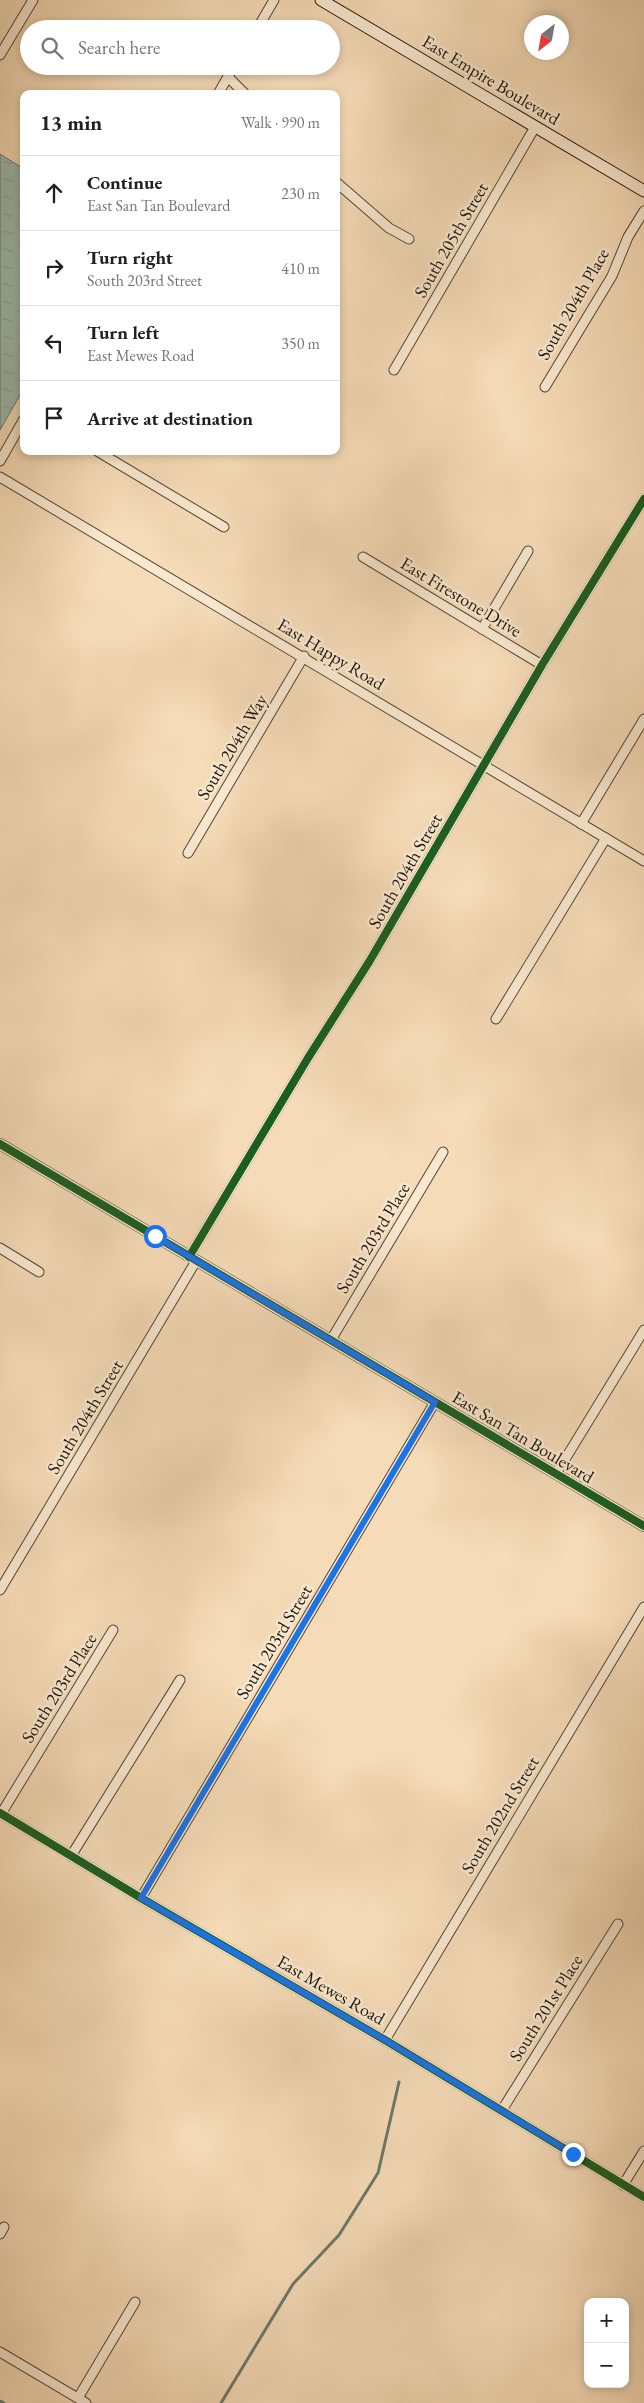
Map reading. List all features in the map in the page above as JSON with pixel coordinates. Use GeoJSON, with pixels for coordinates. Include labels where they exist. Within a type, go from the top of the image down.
{"type":"FeatureCollection","features":[{"type":"Feature","properties":{"kind":"main road","name":"East Empire Boulevard"},"geometry":{"type":"LineString","coordinates":[[321,0],[644,191]]}},
{"type":"Feature","properties":{"kind":"street"},"geometry":{"type":"LineString","coordinates":[[21,20],[33,0]]}},
{"type":"Feature","properties":{"kind":"street"},"geometry":{"type":"LineString","coordinates":[[262,20],[274,0]]}},
{"type":"Feature","properties":{"kind":"street"},"geometry":{"type":"LineString","coordinates":[[0,56],[20,22]]}},
{"type":"Feature","properties":{"kind":"street"},"geometry":{"type":"LineString","coordinates":[[220,90],[228,77],[241,90]]}},
{"type":"Feature","properties":{"kind":"street","name":"South 205th Street"},"geometry":{"type":"LineString","coordinates":[[394,370],[535,127]]}},
{"type":"Feature","properties":{"kind":"street"},"geometry":{"type":"LineString","coordinates":[[340,185],[389,228],[409,239]]}},
{"type":"Feature","properties":{"kind":"street","name":"South 204th Place"},"geometry":{"type":"LineString","coordinates":[[545,387],[612,276],[628,237],[644,211]]}},
{"type":"Feature","properties":{"kind":"street"},"geometry":{"type":"LineString","coordinates":[[0,461],[20,426]]}},
{"type":"Feature","properties":{"kind":"street"},"geometry":{"type":"LineString","coordinates":[[104,455],[224,527]]}},
{"type":"Feature","properties":{"kind":"street","name":"East Happy Road"},"geometry":{"type":"LineString","coordinates":[[0,477],[304,656],[644,861]]}},
{"type":"Feature","properties":{"kind":"street","name":"South 204th Street"},"geometry":{"type":"LineString","coordinates":[[0,1590],[308,1058],[369,962],[542,665],[644,499]]}},
{"type":"Feature","properties":{"kind":"street"},"geometry":{"type":"LineString","coordinates":[[482,628],[528,551]]}},
{"type":"Feature","properties":{"kind":"street","name":"East Firestone Drive"},"geometry":{"type":"LineString","coordinates":[[363,557],[542,665]]}},
{"type":"Feature","properties":{"kind":"street","name":"South 204th Way"},"geometry":{"type":"LineString","coordinates":[[188,853],[304,656]]}},
{"type":"Feature","properties":{"kind":"street"},"geometry":{"type":"LineString","coordinates":[[581,824],[644,720]]}},
{"type":"Feature","properties":{"kind":"street"},"geometry":{"type":"LineString","coordinates":[[496,1019],[606,838]]}},
{"type":"Feature","properties":{"kind":"street","name":"East San Tan Boulevard"},"geometry":{"type":"LineString","coordinates":[[0,1144],[644,1526]]}},
{"type":"Feature","properties":{"kind":"street","name":"South 203rd Place"},"geometry":{"type":"LineString","coordinates":[[331,1340],[443,1152]]}},
{"type":"Feature","properties":{"kind":"street"},"geometry":{"type":"LineString","coordinates":[[0,1248],[39,1272]]}},
{"type":"Feature","properties":{"kind":"street"},"geometry":{"type":"LineString","coordinates":[[556,1474],[644,1330]]}},
{"type":"Feature","properties":{"kind":"street","name":"South 203rd Street"},"geometry":{"type":"LineString","coordinates":[[141,1898],[435,1402]]}},
{"type":"Feature","properties":{"kind":"street","name":"South 202nd Street"},"geometry":{"type":"LineString","coordinates":[[385,2040],[644,1607]]}},
{"type":"Feature","properties":{"kind":"street","name":"South 203rd Place"},"geometry":{"type":"LineString","coordinates":[[0,1813],[113,1630]]}},
{"type":"Feature","properties":{"kind":"street"},"geometry":{"type":"LineString","coordinates":[[71,1856],[180,1680]]}},
{"type":"Feature","properties":{"kind":"street","name":"East Mewes Road"},"geometry":{"type":"LineString","coordinates":[[0,1813],[141,1898],[385,2040],[644,2197]]}},
{"type":"Feature","properties":{"kind":"street","name":"South 201st Place"},"geometry":{"type":"LineString","coordinates":[[502,2110],[618,1924]]}},
{"type":"Feature","properties":{"kind":"street"},"geometry":{"type":"LineString","coordinates":[[624,2185],[644,2151]]}},
{"type":"Feature","properties":{"kind":"street"},"geometry":{"type":"LineString","coordinates":[[0,2352],[82,2401],[135,2302]]}},
{"type":"Feature","properties":{"kind":"water"},"geometry":{"type":"Polygon","coordinates":[[[0,154],[20,166],[20,395],[0,430],[0,154]]]}},
{"type":"Feature","properties":{"kind":"waterway"},"geometry":{"type":"LineString","coordinates":[[221,2403],[293,2284],[339,2235],[378,2173],[399,2082]]}},
{"type":"Feature","properties":{"kind":"waterway"},"geometry":{"type":"LineString","coordinates":[[0,2401],[4,2403]]}},
{"type":"Feature","properties":{"kind":"cycle path"},"geometry":{"type":"LineString","coordinates":[[189,1257],[308,1058],[369,962],[542,665],[644,499]]}},
{"type":"Feature","properties":{"kind":"cycle path"},"geometry":{"type":"LineString","coordinates":[[0,1144],[644,1526]]}},
{"type":"Feature","properties":{"kind":"cycle path"},"geometry":{"type":"LineString","coordinates":[[0,1813],[141,1898],[385,2040],[644,2197]]}},
{"type":"Feature","properties":{"kind":"route"},"geometry":{"type":"LineString","coordinates":[[155,1236],[435,1402],[141,1898],[385,2040],[573,2154]]}}]}
